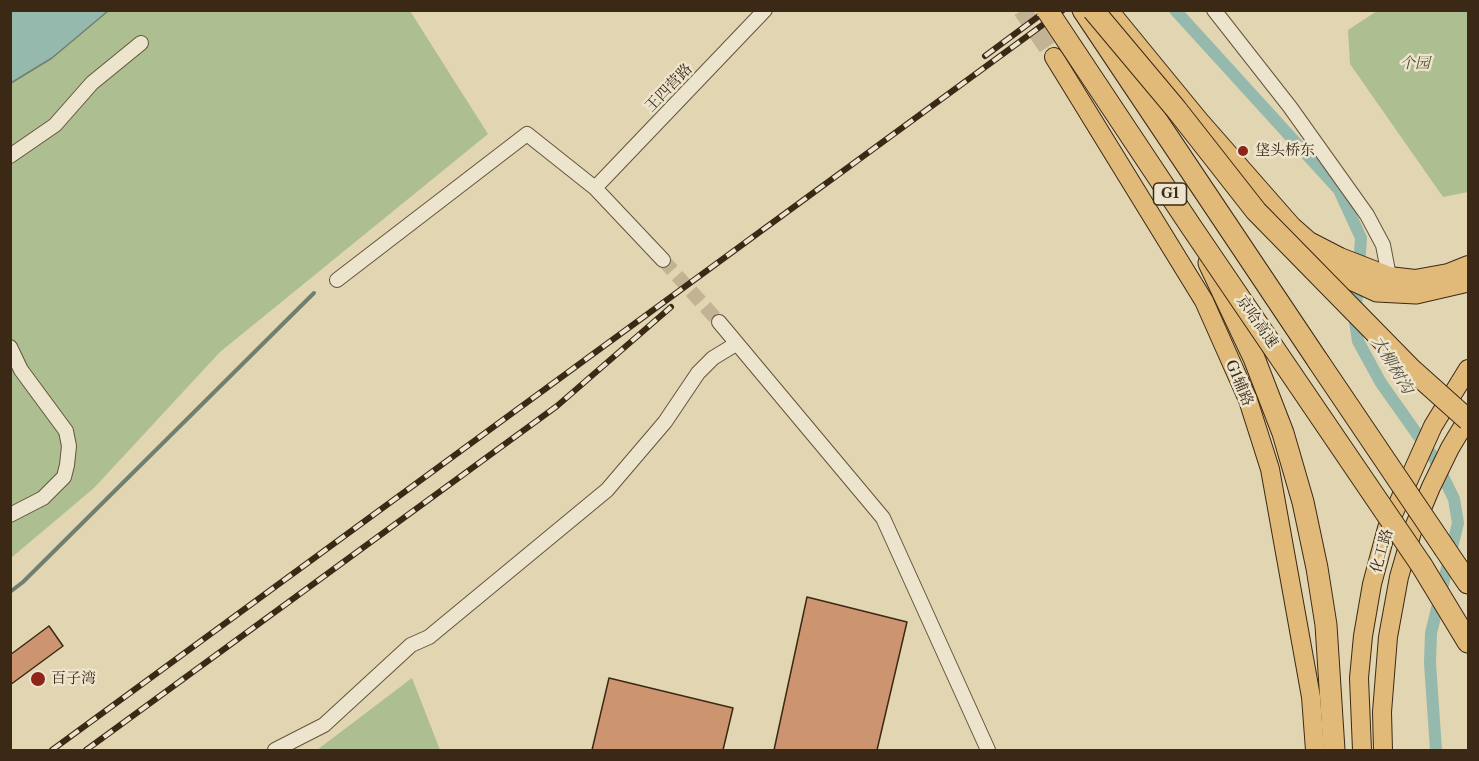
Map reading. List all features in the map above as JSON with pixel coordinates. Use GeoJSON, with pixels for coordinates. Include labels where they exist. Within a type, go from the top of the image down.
{"type":"FeatureCollection","features":[{"type":"Feature","properties":{"kind":"highway","name":"京哈高速"},"geometry":{"type":"LineString","coordinates":[[1047,10],[1190,225],[1468,631]]}},
{"type":"Feature","properties":{"kind":"highway","name":"京哈高速"},"geometry":{"type":"LineString","coordinates":[[1083,10],[1468,583]]}},
{"type":"Feature","properties":{"kind":"highway"},"geometry":{"type":"LineString","coordinates":[[1103,13],[1256,211],[1411,369],[1468,419]]}},
{"type":"Feature","properties":{"kind":"highway"},"geometry":{"type":"LineString","coordinates":[[1190,225],[1254,358],[1283,433],[1303,502],[1326,625],[1334,750]]}},
{"type":"Feature","properties":{"kind":"highway"},"geometry":{"type":"LineString","coordinates":[[1299,256],[1377,291],[1416,293],[1468,281]]}},
{"type":"Feature","properties":{"kind":"highway"},"geometry":{"type":"LineString","coordinates":[[1422,566],[1468,642]]}},
{"type":"Feature","properties":{"kind":"main road"},"geometry":{"type":"LineString","coordinates":[[1103,13],[1292,226],[1309,241],[1383,275],[1415,279],[1448,273],[1468,265]]}},
{"type":"Feature","properties":{"kind":"main road","name":"G1辅路"},"geometry":{"type":"LineString","coordinates":[[1054,57],[1204,301],[1248,400],[1270,469],[1311,697],[1315,750]]}},
{"type":"Feature","properties":{"kind":"main road","name":"化工路"},"geometry":{"type":"LineString","coordinates":[[1362,750],[1359,678],[1363,636],[1370,594],[1387,528],[1433,426],[1468,369]]}},
{"type":"Feature","properties":{"kind":"main road","name":"化工路"},"geometry":{"type":"LineString","coordinates":[[1383,750],[1382,712],[1388,637],[1399,577],[1412,532],[1431,487],[1450,448],[1468,419]]}},
{"type":"Feature","properties":{"kind":"street","name":"王四营路"},"geometry":{"type":"LineString","coordinates":[[596,188],[765,10]]}},
{"type":"Feature","properties":{"kind":"street"},"geometry":{"type":"LineString","coordinates":[[1214,10],[1290,107],[1367,215],[1383,245],[1383,275]]}},
{"type":"Feature","properties":{"kind":"street"},"geometry":{"type":"LineString","coordinates":[[10,156],[55,125],[92,83],[141,43]]}},
{"type":"Feature","properties":{"kind":"street"},"geometry":{"type":"LineString","coordinates":[[337,280],[527,134],[596,188],[663,260]]}},
{"type":"Feature","properties":{"kind":"street"},"geometry":{"type":"LineString","coordinates":[[719,322],[883,518],[988,750]]}},
{"type":"Feature","properties":{"kind":"street"},"geometry":{"type":"LineString","coordinates":[[275,750],[324,725],[411,645],[429,637],[607,490],[665,423],[698,373],[713,358],[736,344]]}},
{"type":"Feature","properties":{"kind":"street"},"geometry":{"type":"LineString","coordinates":[[10,347],[21,370],[66,431],[69,446],[64,477],[43,498],[10,515]]}},
{"type":"Feature","properties":{"kind":"green space"},"geometry":{"type":"Polygon","coordinates":[[[11,11],[410,11],[488,134],[220,352],[94,488],[11,558],[11,11]]]}},
{"type":"Feature","properties":{"kind":"green space","name":"个园"},"geometry":{"type":"Polygon","coordinates":[[[1377,11],[1468,11],[1468,192],[1443,197],[1350,64],[1348,30],[1377,11]]]}},
{"type":"Feature","properties":{"kind":"green space"},"geometry":{"type":"Polygon","coordinates":[[[412,678],[440,750],[317,750],[412,678]]]}},
{"type":"Feature","properties":{"kind":"water"},"geometry":{"type":"Polygon","coordinates":[[[11,10],[108,11],[52,58],[11,83],[11,10]]]}},
{"type":"Feature","properties":{"kind":"building"},"geometry":{"type":"Polygon","coordinates":[[[807,597],[907,622],[877,750],[774,750],[807,597]]]}},
{"type":"Feature","properties":{"kind":"building"},"geometry":{"type":"Polygon","coordinates":[[[49,626],[63,646],[10,685],[10,655],[49,626]]]}},
{"type":"Feature","properties":{"kind":"building"},"geometry":{"type":"Polygon","coordinates":[[[609,678],[733,708],[723,750],[592,750],[609,678]]]}},
{"type":"Feature","properties":{"kind":"waterway","name":"大柳树沟"},"geometry":{"type":"LineString","coordinates":[[1175,10],[1339,190],[1361,238],[1355,322],[1358,341],[1381,383],[1434,458],[1454,499],[1458,523],[1431,633],[1430,663],[1436,750]]}},
{"type":"Feature","properties":{"kind":"waterway"},"geometry":{"type":"LineString","coordinates":[[10,592],[23,582],[314,293]]}},
{"type":"Feature","properties":{"kind":"tunnel"},"geometry":{"type":"LineString","coordinates":[[1022,10],[1054,57]]}},
{"type":"Feature","properties":{"kind":"tunnel"},"geometry":{"type":"LineString","coordinates":[[663,260],[719,322]]}},
{"type":"Feature","properties":{"kind":"railway"},"geometry":{"type":"LineString","coordinates":[[985,56],[1047,10]]}},
{"type":"Feature","properties":{"kind":"railway"},"geometry":{"type":"LineString","coordinates":[[52,750],[1063,10]]}},
{"type":"Feature","properties":{"kind":"railway"},"geometry":{"type":"LineString","coordinates":[[86,750],[557,406],[671,307]]}},
{"type":"Feature","properties":{"kind":"place","name":"垡头桥东"},"geometry":{"type":"Point","coordinates":[1243,151]}},
{"type":"Feature","properties":{"kind":"place","name":"百子湾"},"geometry":{"type":"Point","coordinates":[38,679]}}]}
